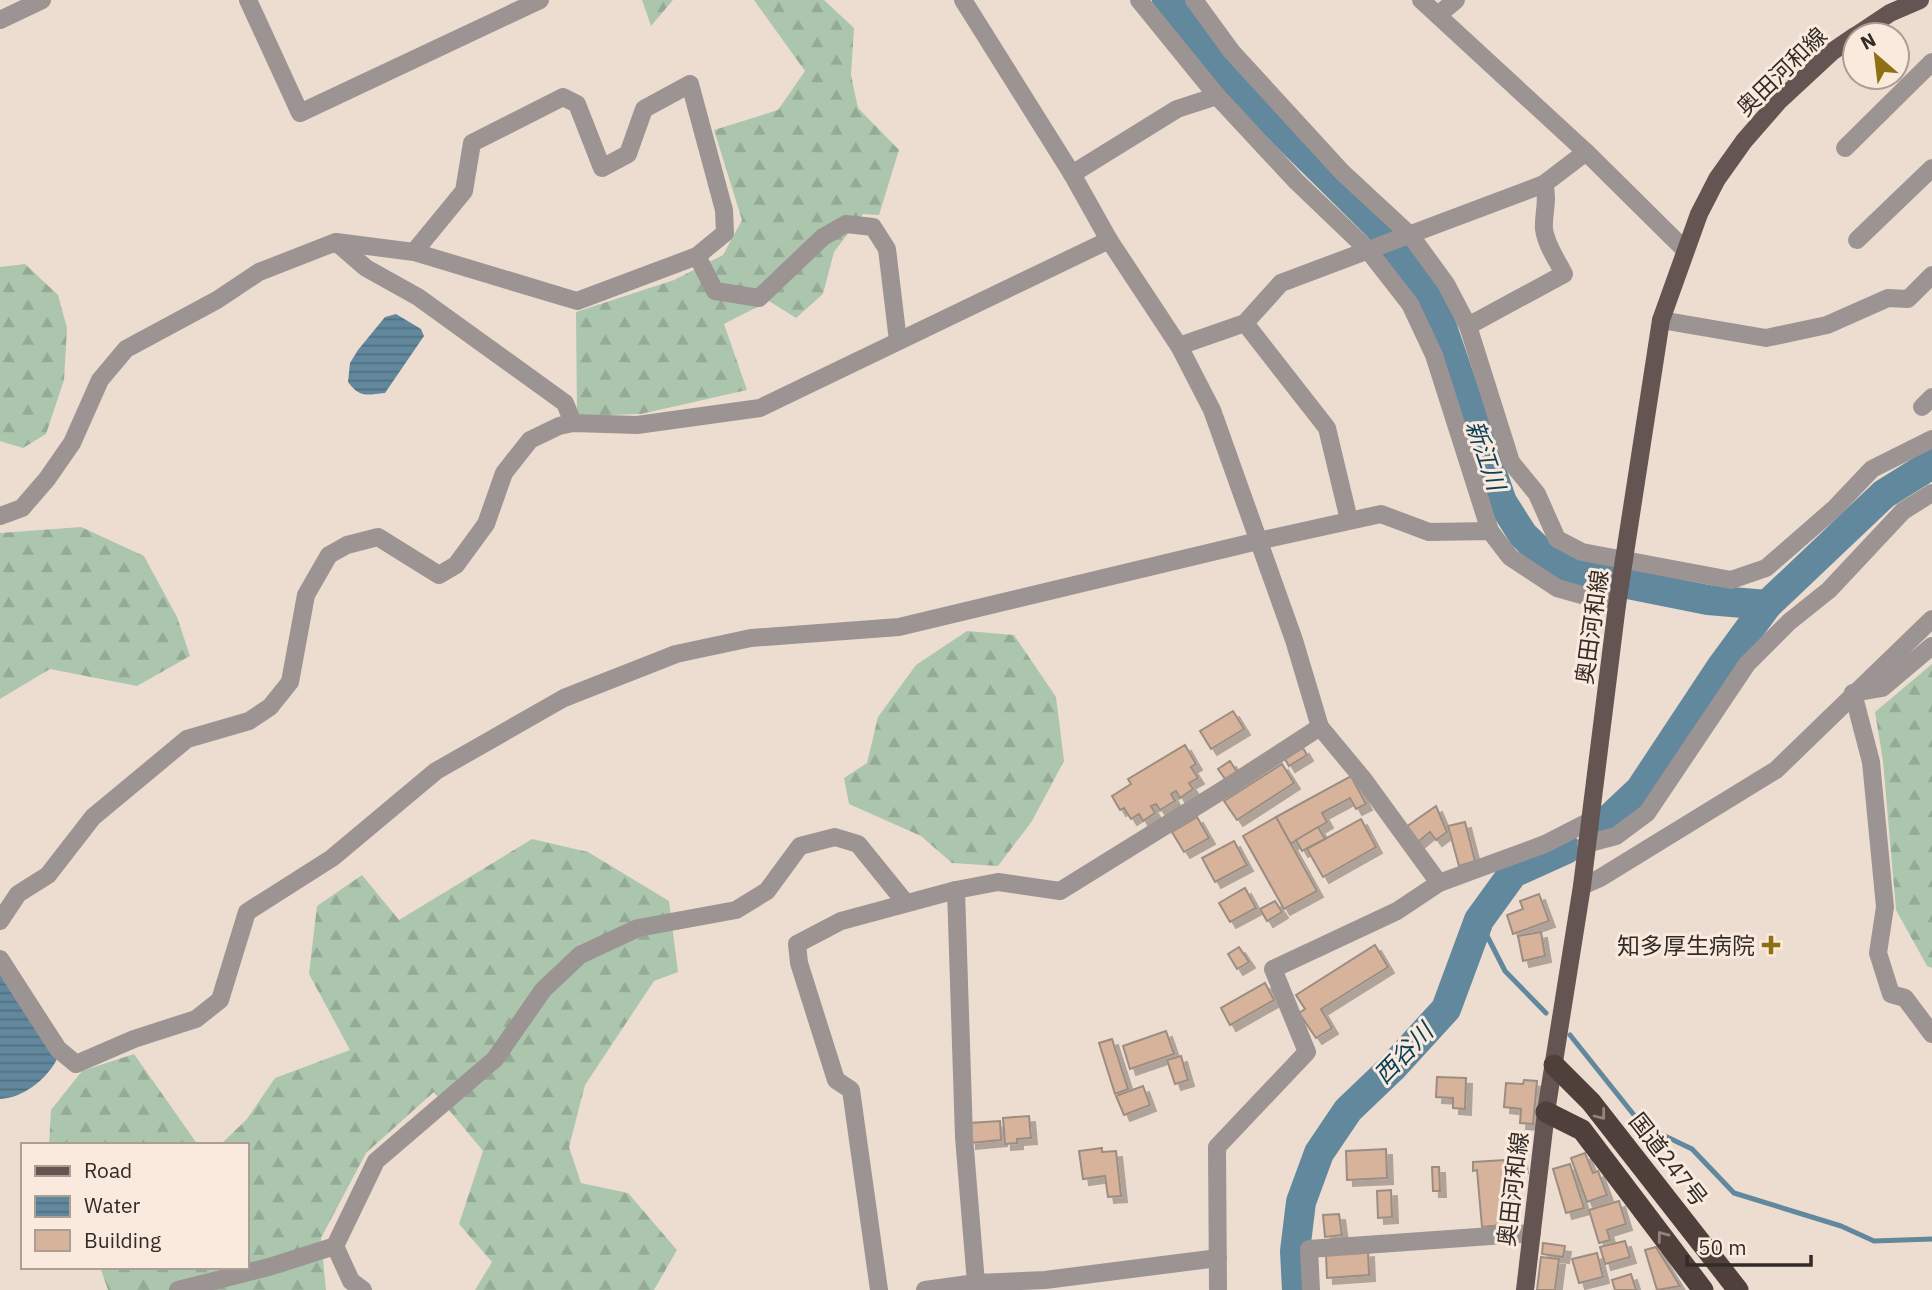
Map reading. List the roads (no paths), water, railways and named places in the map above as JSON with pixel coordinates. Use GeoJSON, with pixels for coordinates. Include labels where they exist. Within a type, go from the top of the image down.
{"type":"FeatureCollection","features":[{"type":"Feature","properties":{"kind":"highway","name":"国道247号"},"geometry":{"type":"LineString","coordinates":[[1554,1065],[1591,1102],[1738,1290]]}},
{"type":"Feature","properties":{"kind":"highway"},"geometry":{"type":"LineString","coordinates":[[1546,1112],[1582,1130],[1700,1289]]}},
{"type":"Feature","properties":{"kind":"main road","name":"奥田河和線"},"geometry":{"type":"LineString","coordinates":[[1878,21],[1920,0]]}},
{"type":"Feature","properties":{"kind":"main road","name":"奥田河和線"},"geometry":{"type":"LineString","coordinates":[[1525,1290],[1546,1112],[1582,886],[1617,605],[1661,320],[1699,214],[1717,179],[1744,141],[1787,93],[1841,46]]}},
{"type":"Feature","properties":{"kind":"street"},"geometry":{"type":"LineString","coordinates":[[0,20],[42,0]]}},
{"type":"Feature","properties":{"kind":"street"},"geometry":{"type":"LineString","coordinates":[[248,0],[300,113],[540,0]]}},
{"type":"Feature","properties":{"kind":"street"},"geometry":{"type":"LineString","coordinates":[[962,0],[1072,174],[1109,240],[1179,346],[1212,410],[1294,640],[1320,727],[1364,780],[1439,883]]}},
{"type":"Feature","properties":{"kind":"street"},"geometry":{"type":"LineString","coordinates":[[1139,0],[1217,96],[1296,181],[1371,247],[1410,304],[1434,355],[1490,531],[1510,557],[1557,589],[1617,605]]}},
{"type":"Feature","properties":{"kind":"street"},"geometry":{"type":"LineString","coordinates":[[1194,0],[1232,51],[1342,172],[1411,236],[1446,284],[1468,326],[1511,462],[1537,494],[1557,539],[1582,552],[1731,580],[1766,568],[1835,508],[1872,469],[1932,439]]}},
{"type":"Feature","properties":{"kind":"street"},"geometry":{"type":"LineString","coordinates":[[1421,0],[1586,152],[1685,250]]}},
{"type":"Feature","properties":{"kind":"street"},"geometry":{"type":"LineString","coordinates":[[1438,15],[1456,0]]}},
{"type":"Feature","properties":{"kind":"street"},"geometry":{"type":"LineString","coordinates":[[1845,148],[1932,62]]}},
{"type":"Feature","properties":{"kind":"street"},"geometry":{"type":"LineString","coordinates":[[0,516],[22,508],[47,479],[72,443],[100,380],[126,349],[217,300],[259,272],[336,242],[414,252],[577,301],[697,256],[725,233],[724,210],[690,84],[644,109],[628,154],[602,168],[577,104],[562,97],[472,143],[464,191],[414,252]]}},
{"type":"Feature","properties":{"kind":"street"},"geometry":{"type":"LineString","coordinates":[[1072,174],[1177,109],[1217,96]]}},
{"type":"Feature","properties":{"kind":"street"},"geometry":{"type":"LineString","coordinates":[[1179,346],[1245,323],[1280,283],[1544,184],[1586,152]]}},
{"type":"Feature","properties":{"kind":"street"},"geometry":{"type":"LineString","coordinates":[[1857,240],[1932,168]]}},
{"type":"Feature","properties":{"kind":"street"},"geometry":{"type":"LineString","coordinates":[[1468,326],[1564,274],[1544,228],[1547,192],[1544,184]]}},
{"type":"Feature","properties":{"kind":"street"},"geometry":{"type":"LineString","coordinates":[[697,256],[715,291],[759,298],[823,236],[846,224],[873,228],[887,249],[898,341]]}},
{"type":"Feature","properties":{"kind":"street"},"geometry":{"type":"LineString","coordinates":[[0,920],[18,894],[48,875],[93,817],[187,739],[250,721],[270,707],[290,682],[306,595],[329,555],[347,545],[378,537],[439,575],[456,565],[486,524],[504,473],[530,440],[559,425],[637,425],[760,408],[1109,240]]}},
{"type":"Feature","properties":{"kind":"street"},"geometry":{"type":"LineString","coordinates":[[336,242],[366,268],[418,297],[565,403],[573,423]]}},
{"type":"Feature","properties":{"kind":"street"},"geometry":{"type":"LineString","coordinates":[[1661,320],[1766,338],[1827,325],[1888,298],[1908,299],[1932,275]]}},
{"type":"Feature","properties":{"kind":"street"},"geometry":{"type":"LineString","coordinates":[[1245,323],[1327,428],[1349,520]]}},
{"type":"Feature","properties":{"kind":"street"},"geometry":{"type":"LineString","coordinates":[[1586,845],[1616,836],[1647,813],[1747,664],[1789,622],[1829,590],[1903,511],[1932,493]]}},
{"type":"Feature","properties":{"kind":"street"},"geometry":{"type":"LineString","coordinates":[[0,959],[58,1049],[76,1064],[134,1039],[196,1019],[212,1007],[220,1000],[247,912],[332,858],[436,771],[564,698],[676,654],[751,638],[899,627],[1381,514],[1429,532],[1490,531]]}},
{"type":"Feature","properties":{"kind":"street"},"geometry":{"type":"LineString","coordinates":[[1582,886],[1600,878],[1776,770],[1932,619]]}},
{"type":"Feature","properties":{"kind":"street"},"geometry":{"type":"LineString","coordinates":[[1853,693],[1882,688],[1932,646]]}},
{"type":"Feature","properties":{"kind":"street"},"geometry":{"type":"LineString","coordinates":[[1853,693],[1871,762],[1884,894],[1885,907],[1878,953],[1891,994],[1905,998],[1932,1034]]}},
{"type":"Feature","properties":{"kind":"street"},"geometry":{"type":"LineString","coordinates":[[879,1290],[851,1090],[836,1080],[799,963],[797,944],[841,921],[956,890],[998,882],[1060,891],[1320,727]]}},
{"type":"Feature","properties":{"kind":"street"},"geometry":{"type":"LineString","coordinates":[[1217,1290],[1217,1147],[1307,1052],[1273,969],[1397,911],[1439,883],[1545,844],[1588,822]]}},
{"type":"Feature","properties":{"kind":"street"},"geometry":{"type":"LineString","coordinates":[[178,1290],[269,1267],[335,1246],[376,1161],[495,1059],[543,990],[580,955],[638,928],[736,909],[767,891],[800,846],[835,837],[858,844],[905,902]]}},
{"type":"Feature","properties":{"kind":"street"},"geometry":{"type":"LineString","coordinates":[[956,890],[964,1137],[976,1283]]}},
{"type":"Feature","properties":{"kind":"street"},"geometry":{"type":"LineString","coordinates":[[1311,1290],[1309,1249],[1532,1233]]}},
{"type":"Feature","properties":{"kind":"street"},"geometry":{"type":"LineString","coordinates":[[335,1246],[351,1281],[363,1290]]}},
{"type":"Feature","properties":{"kind":"street"},"geometry":{"type":"LineString","coordinates":[[925,1290],[976,1283],[1046,1285],[1218,1258]]}},
{"type":"Feature","properties":{"kind":"water"},"geometry":{"type":"Polygon","coordinates":[[[396,314],[421,329],[424,336],[385,393],[360,393],[348,382],[350,363],[385,317],[396,314]]]}},
{"type":"Feature","properties":{"kind":"water"},"geometry":{"type":"Polygon","coordinates":[[[0,969],[57,1059],[47,1074],[26,1091],[0,1099],[0,969]]]}},
{"type":"Feature","properties":{"kind":"waterway","name":"新江川"},"geometry":{"type":"LineString","coordinates":[[1167,0],[1236,86],[1378,226],[1432,298],[1502,502],[1523,535],[1550,561],[1603,579],[1708,600],[1767,605]]}},
{"type":"Feature","properties":{"kind":"waterway","name":"西谷川"},"geometry":{"type":"LineString","coordinates":[[1605,823],[1640,790],[1720,669],[1767,605],[1884,494],[1932,464]]}},
{"type":"Feature","properties":{"kind":"waterway","name":"西谷川"},"geometry":{"type":"LineString","coordinates":[[1297,1290],[1295,1251],[1301,1202],[1319,1153],[1348,1110],[1393,1067],[1446,1009],[1479,920],[1513,873],[1566,849]]}},
{"type":"Feature","properties":{"kind":"waterway"},"geometry":{"type":"LineString","coordinates":[[1479,920],[1505,971],[1546,1013]]}},
{"type":"Feature","properties":{"kind":"waterway"},"geometry":{"type":"LineString","coordinates":[[1570,1035],[1642,1125],[1692,1149],[1734,1193],[1841,1226],[1874,1241],[1932,1239]]}},
{"type":"Feature","properties":{"kind":"place","name":"知多厚生病院"},"geometry":{"type":"Point","coordinates":[1771,945]}}]}
